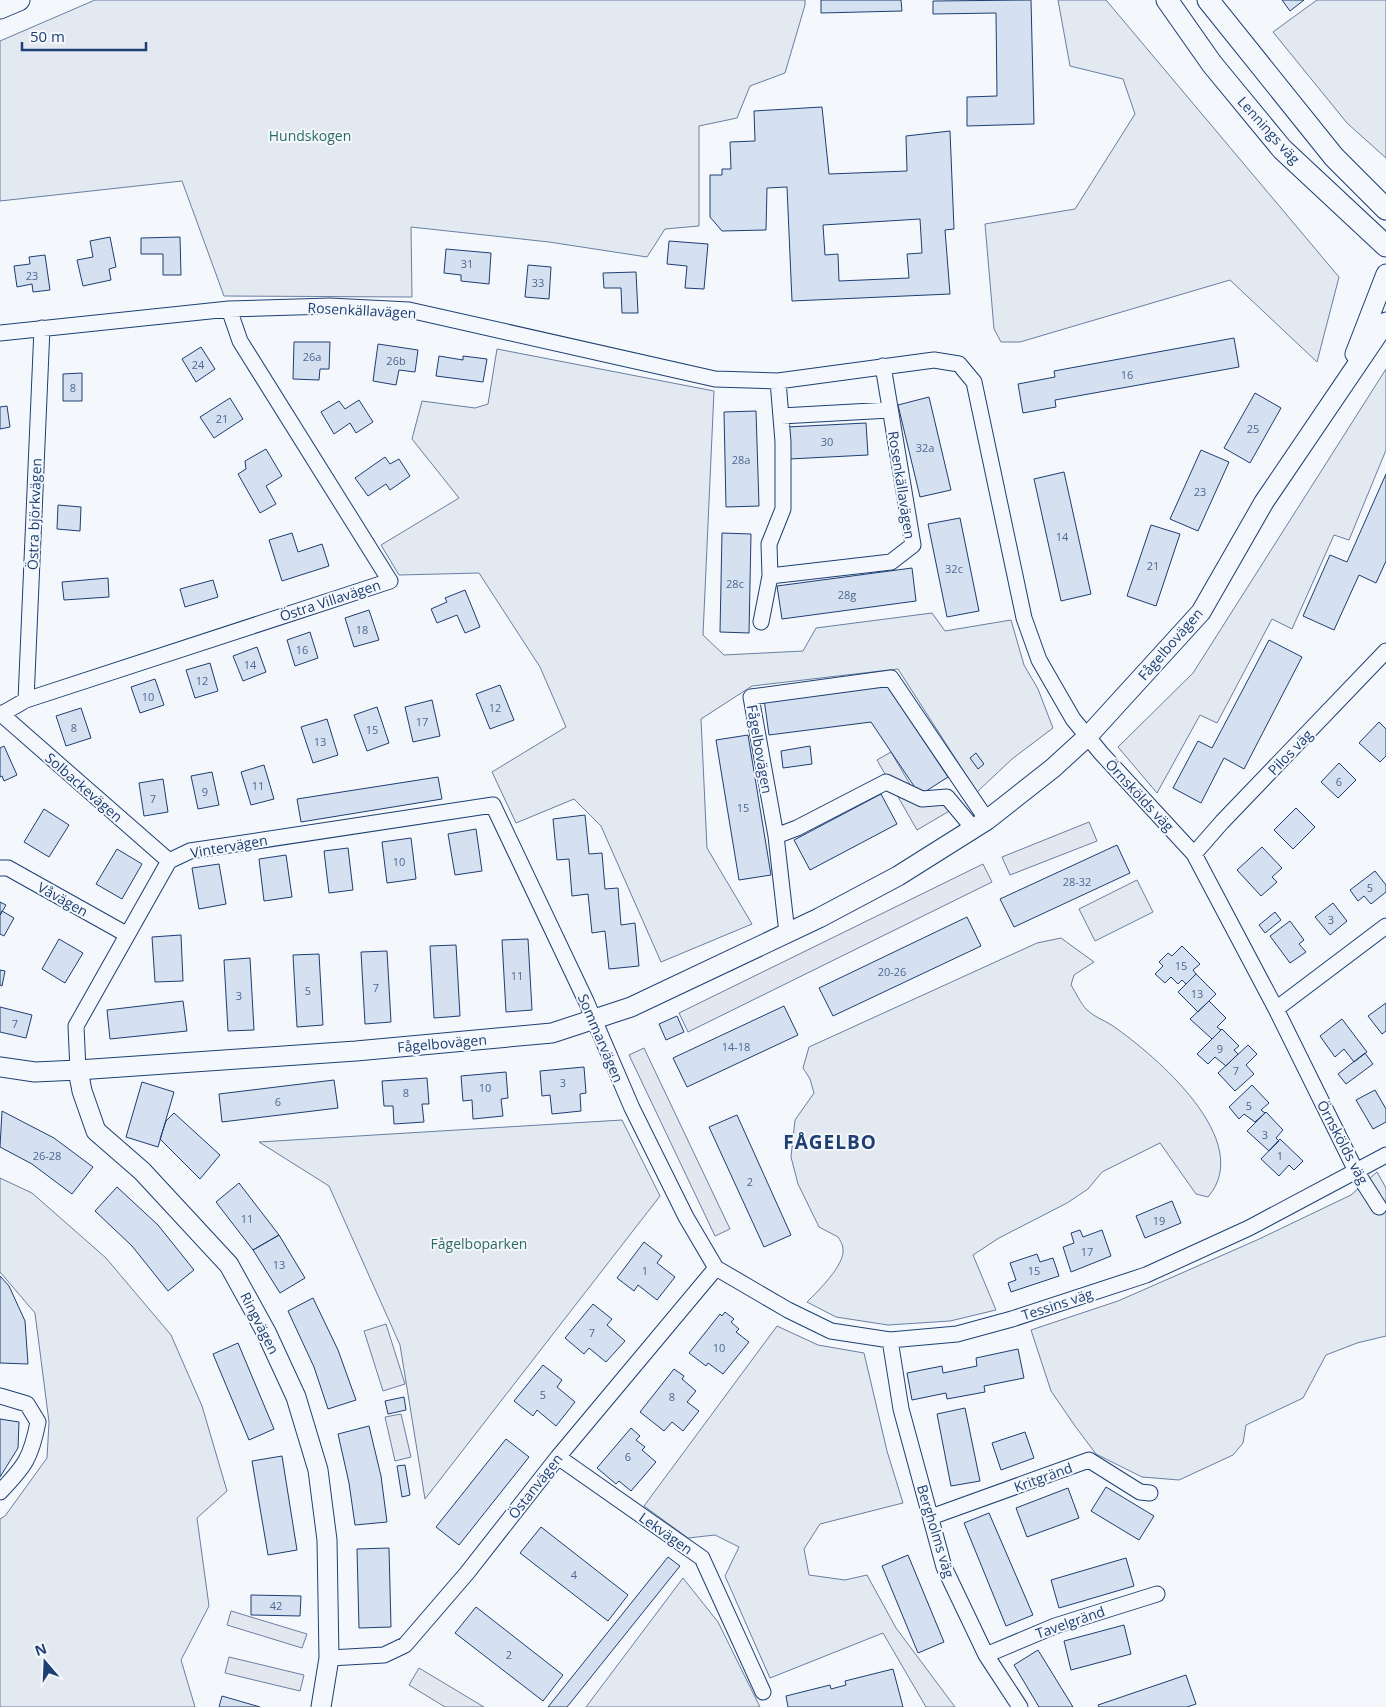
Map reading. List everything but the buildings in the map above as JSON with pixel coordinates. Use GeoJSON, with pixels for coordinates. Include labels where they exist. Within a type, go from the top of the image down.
{"type":"FeatureCollection","features":[{"type":"Feature","properties":{"kind":"main road"},"geometry":{"type":"LineString","coordinates":[[0,8],[19,0]]}},
{"type":"Feature","properties":{"kind":"main road","name":"Lennings väg"},"geometry":{"type":"LineString","coordinates":[[1167,0],[1212,64],[1282,149],[1386,246]]}},
{"type":"Feature","properties":{"kind":"main road"},"geometry":{"type":"LineString","coordinates":[[1208,0],[1334,157],[1386,209]]}},
{"type":"Feature","properties":{"kind":"street","name":"Fågelbovägen"},"geometry":{"type":"LineString","coordinates":[[1344,383],[1386,274]]}},
{"type":"Feature","properties":{"kind":"street","name":"Rosenkällavägen"},"geometry":{"type":"LineString","coordinates":[[0,332],[229,309],[330,306],[409,310],[715,379],[778,381],[934,360],[959,364]]}},
{"type":"Feature","properties":{"kind":"street","name":"Östra Villavägen"},"geometry":{"type":"LineString","coordinates":[[0,714],[26,700],[390,581],[240,341],[229,309]]}},
{"type":"Feature","properties":{"kind":"street","name":"Fågelbovägen"},"geometry":{"type":"LineString","coordinates":[[78,1070],[356,1051],[552,1033],[623,1011],[787,933],[898,876],[980,824],[1053,768],[1088,736],[1201,612],[1264,502],[1386,322]]}},
{"type":"Feature","properties":{"kind":"street","name":"Östra björkvägen"},"geometry":{"type":"LineString","coordinates":[[26,700],[42,328]]}},
{"type":"Feature","properties":{"kind":"street","name":"Örnskölds väg"},"geometry":{"type":"LineString","coordinates":[[959,364],[974,382],[1024,618],[1039,660],[1073,719],[1101,753],[1194,854],[1276,1009],[1356,1171],[1379,1207]]}},
{"type":"Feature","properties":{"kind":"street","name":"Rosenkällavägen"},"geometry":{"type":"LineString","coordinates":[[770,576],[891,562],[913,545],[883,366]]}},
{"type":"Feature","properties":{"kind":"street"},"geometry":{"type":"LineString","coordinates":[[761,622],[770,576],[770,544],[783,509],[781,416],[778,381]]}},
{"type":"Feature","properties":{"kind":"street"},"geometry":{"type":"LineString","coordinates":[[781,416],[890,410]]}},
{"type":"Feature","properties":{"kind":"street","name":"Pilos väg"},"geometry":{"type":"LineString","coordinates":[[1194,854],[1222,822],[1386,651]]}},
{"type":"Feature","properties":{"kind":"street","name":"Fågelbovägen"},"geometry":{"type":"LineString","coordinates":[[787,933],[776,836],[751,697],[891,678],[980,824]]}},
{"type":"Feature","properties":{"kind":"street","name":"Solbackevägen"},"geometry":{"type":"LineString","coordinates":[[0,714],[169,861]]}},
{"type":"Feature","properties":{"kind":"street"},"geometry":{"type":"LineString","coordinates":[[776,836],[797,828],[886,782],[922,799],[948,797],[980,824]]}},
{"type":"Feature","properties":{"kind":"street","name":"Vintervägen"},"geometry":{"type":"LineString","coordinates":[[169,861],[190,851],[493,805]]}},
{"type":"Feature","properties":{"kind":"street","name":"Sommarvägen"},"geometry":{"type":"LineString","coordinates":[[493,805],[594,1021],[632,1108],[686,1217],[716,1268]]}},
{"type":"Feature","properties":{"kind":"street"},"geometry":{"type":"LineString","coordinates":[[0,1068],[35,1072],[78,1070],[76,1026],[126,934],[169,861]]}},
{"type":"Feature","properties":{"kind":"street","name":"Våvägen"},"geometry":{"type":"LineString","coordinates":[[0,868],[8,868],[126,934]]}},
{"type":"Feature","properties":{"kind":"street"},"geometry":{"type":"LineString","coordinates":[[1276,1009],[1386,926]]}},
{"type":"Feature","properties":{"kind":"street","name":"Ringvägen"},"geometry":{"type":"LineString","coordinates":[[78,1070],[82,1091],[96,1131],[142,1171],[230,1265],[266,1332],[296,1397],[318,1470],[326,1529],[330,1658],[322,1707]]}},
{"type":"Feature","properties":{"kind":"street","name":"Tessins väg"},"geometry":{"type":"LineString","coordinates":[[716,1268],[788,1310],[831,1330],[890,1340],[957,1334],[1012,1319],[1146,1275],[1249,1228],[1386,1155]]}},
{"type":"Feature","properties":{"kind":"street","name":"Östanvägen"},"geometry":{"type":"LineString","coordinates":[[330,1658],[384,1655],[404,1645],[467,1573],[558,1457],[716,1268]]}},
{"type":"Feature","properties":{"kind":"street","name":"Bergholms väg"},"geometry":{"type":"LineString","coordinates":[[890,1340],[901,1409],[944,1567],[986,1655],[1020,1707]]}},
{"type":"Feature","properties":{"kind":"street"},"geometry":{"type":"LineString","coordinates":[[0,1396],[27,1404],[38,1422],[33,1450],[19,1473],[0,1492]]}},
{"type":"Feature","properties":{"kind":"street","name":"Lekvägen"},"geometry":{"type":"LineString","coordinates":[[558,1457],[702,1558],[763,1692]]}},
{"type":"Feature","properties":{"kind":"street","name":"Kritgränd"},"geometry":{"type":"LineString","coordinates":[[931,1518],[1089,1460],[1140,1492],[1150,1493]]}},
{"type":"Feature","properties":{"kind":"street","name":"Tavelgränd"},"geometry":{"type":"LineString","coordinates":[[986,1655],[1055,1626],[1157,1594]]}},
{"type":"Feature","properties":{"kind":"green space","name":"Hundskogen"},"geometry":{"type":"Polygon","coordinates":[[[95,0],[805,0],[805,5],[785,73],[750,86],[737,118],[699,126],[699,226],[665,229],[647,257],[549,242],[411,227],[412,297],[224,296],[182,181],[0,201],[0,41],[95,0]]]}},
{"type":"Feature","properties":{"kind":"green space"},"geometry":{"type":"Polygon","coordinates":[[[1058,0],[1106,0],[1339,277],[1317,362],[1230,280],[1020,342],[1001,342],[994,329],[985,224],[1075,209],[1135,114],[1123,79],[1070,66],[1058,0]]]}},
{"type":"Feature","properties":{"kind":"green space"},"geometry":{"type":"Polygon","coordinates":[[[1317,0],[1386,0],[1386,158],[1347,123],[1273,32],[1317,0]]]}},
{"type":"Feature","properties":{"kind":"green space"},"geometry":{"type":"Polygon","coordinates":[[[497,349],[714,391],[703,635],[724,655],[803,651],[816,628],[932,613],[945,631],[1011,620],[1024,665],[1038,689],[1053,728],[1012,759],[977,792],[898,669],[752,686],[701,719],[707,848],[752,924],[661,962],[601,826],[574,799],[516,823],[492,772],[566,727],[540,667],[479,573],[399,575],[381,545],[459,498],[412,439],[422,401],[475,408],[488,404],[497,349]]]}},
{"type":"Feature","properties":{"kind":"green space"},"geometry":{"type":"Polygon","coordinates":[[[1386,369],[1386,450],[1349,540],[1334,535],[1292,629],[1272,619],[1217,723],[1200,715],[1157,793],[1118,747],[1193,673],[1386,369]]]}},
{"type":"Feature","properties":{"kind":"green space"},"geometry":{"type":"Polygon","coordinates":[[[1137,880],[1153,912],[1095,941],[1079,909],[1137,880]]]}},
{"type":"Feature","properties":{"kind":"green space"},"geometry":{"type":"Polygon","coordinates":[[[1061,938],[1094,962],[1074,975],[1071,985],[1085,1008],[1093,1015],[1113,1026],[1153,1057],[1195,1102],[1210,1126],[1219,1151],[1219,1175],[1208,1197],[1196,1194],[1160,1143],[1102,1172],[1088,1189],[1067,1203],[999,1238],[973,1255],[996,1310],[950,1321],[888,1325],[836,1317],[807,1302],[824,1285],[835,1270],[840,1262],[843,1249],[838,1237],[819,1227],[798,1184],[791,1157],[795,1120],[814,1093],[810,1079],[803,1068],[809,1047],[1037,943],[1061,938]]]}},
{"type":"Feature","properties":{"kind":"green space","name":"Fågelboparken"},"geometry":{"type":"Polygon","coordinates":[[[622,1120],[660,1196],[425,1499],[400,1345],[329,1186],[259,1142],[622,1120]]]}},
{"type":"Feature","properties":{"kind":"green space"},"geometry":{"type":"Polygon","coordinates":[[[1377,1172],[1386,1188],[1386,1336],[1357,1343],[1326,1355],[1303,1398],[1246,1425],[1243,1443],[1233,1455],[1179,1480],[1142,1477],[1096,1454],[1051,1391],[1031,1330],[1118,1301],[1257,1240],[1351,1195],[1377,1172]]]}},
{"type":"Feature","properties":{"kind":"green space"},"geometry":{"type":"Polygon","coordinates":[[[0,1178],[32,1193],[106,1258],[171,1335],[202,1406],[227,1491],[197,1518],[209,1606],[181,1660],[195,1707],[0,1707],[0,1519],[5,1516],[47,1458],[49,1422],[35,1313],[0,1272],[0,1178]]]}},
{"type":"Feature","properties":{"kind":"green space"},"geometry":{"type":"Polygon","coordinates":[[[777,1326],[818,1345],[864,1353],[887,1451],[903,1503],[820,1524],[804,1549],[809,1575],[845,1580],[867,1575],[896,1628],[955,1707],[926,1707],[883,1633],[770,1678],[725,1576],[739,1547],[715,1535],[688,1538],[644,1506],[777,1326]]]}},
{"type":"Feature","properties":{"kind":"green space"},"geometry":{"type":"Polygon","coordinates":[[[683,1578],[718,1622],[760,1707],[586,1707],[683,1578]]]}},
{"type":"Feature","properties":{"kind":"shaded area"},"geometry":{"type":"Polygon","coordinates":[[[891,752],[921,803],[940,792],[951,810],[917,830],[877,760],[891,752]]]}},
{"type":"Feature","properties":{"kind":"shaded area"},"geometry":{"type":"Polygon","coordinates":[[[1089,822],[1097,841],[1010,875],[1002,857],[1089,822]]]}},
{"type":"Feature","properties":{"kind":"shaded area"},"geometry":{"type":"Polygon","coordinates":[[[983,864],[992,882],[688,1032],[679,1013],[983,864]]]}},
{"type":"Feature","properties":{"kind":"shaded area"},"geometry":{"type":"Polygon","coordinates":[[[644,1048],[730,1229],[715,1236],[629,1055],[644,1048]]]}},
{"type":"Feature","properties":{"kind":"shaded area"},"geometry":{"type":"Polygon","coordinates":[[[386,1324],[405,1384],[383,1391],[364,1331],[386,1324]]]}},
{"type":"Feature","properties":{"kind":"shaded area"},"geometry":{"type":"Polygon","coordinates":[[[401,1414],[411,1457],[395,1461],[385,1417],[401,1414]]]}},
{"type":"Feature","properties":{"kind":"shaded area"},"geometry":{"type":"Polygon","coordinates":[[[231,1611],[307,1634],[302,1648],[227,1625],[231,1611]]]}},
{"type":"Feature","properties":{"kind":"shaded area"},"geometry":{"type":"Polygon","coordinates":[[[229,1657],[304,1675],[300,1691],[225,1673],[229,1657]]]}},
{"type":"Feature","properties":{"kind":"shaded area"},"geometry":{"type":"Polygon","coordinates":[[[419,1668],[484,1707],[445,1707],[409,1685],[419,1668]]]}},
{"type":"Feature","properties":{"kind":"district","name":"FÅGELBO"},"geometry":{"type":"Point","coordinates":[830,1142]}}]}
